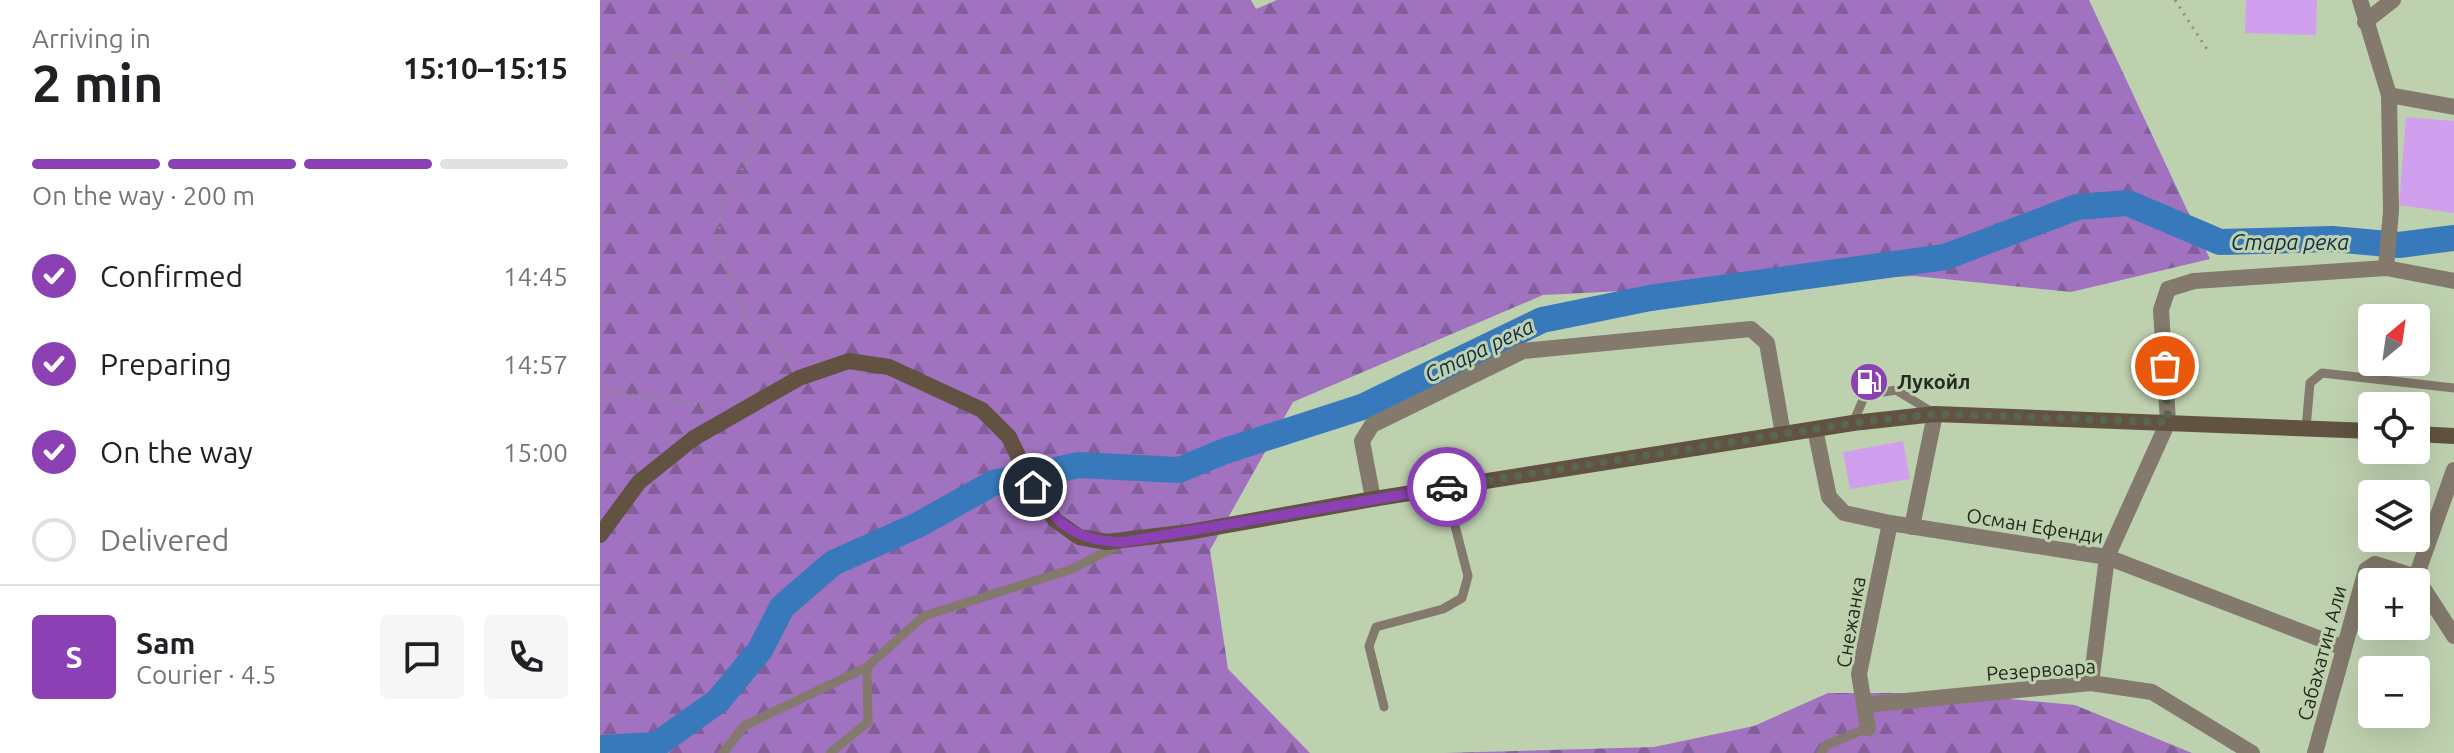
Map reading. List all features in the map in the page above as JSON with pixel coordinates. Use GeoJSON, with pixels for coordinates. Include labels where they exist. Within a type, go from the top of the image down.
{"type":"FeatureCollection","features":[{"type":"Feature","properties":{"kind":"main road"},"geometry":{"type":"LineString","coordinates":[[600,535],[639,482],[673,452],[712,425],[799,378],[849,361],[889,367],[982,410],[1009,437],[1048,512],[1066,530],[1093,540],[1124,542],[1445,487],[1853,423],[1935,414],[2358,430]]}},
{"type":"Feature","properties":{"kind":"main road"},"geometry":{"type":"LineString","coordinates":[[2430,435],[2454,436]]}},
{"type":"Feature","properties":{"kind":"street"},"geometry":{"type":"LineString","coordinates":[[2360,0],[2389,95],[2391,211],[2386,268]]}},
{"type":"Feature","properties":{"kind":"street"},"geometry":{"type":"LineString","coordinates":[[2365,22],[2393,0]]}},
{"type":"Feature","properties":{"kind":"street"},"geometry":{"type":"LineString","coordinates":[[2389,95],[2454,107]]}},
{"type":"Feature","properties":{"kind":"street"},"geometry":{"type":"LineString","coordinates":[[2091,683],[2107,557],[2168,422],[2161,310],[2168,289],[2194,281],[2386,268],[2454,281]]}},
{"type":"Feature","properties":{"kind":"street"},"geometry":{"type":"LineString","coordinates":[[1373,499],[1362,441],[1372,425],[1523,351],[1751,329],[1767,343],[1783,434]]}},
{"type":"Feature","properties":{"kind":"street"},"geometry":{"type":"LineString","coordinates":[[1912,527],[1935,414]]}},
{"type":"Feature","properties":{"kind":"street","name":"Осман Ефенди"},"geometry":{"type":"LineString","coordinates":[[1815,429],[1829,497],[1844,513],[1912,527],[2107,557],[2344,648]]}},
{"type":"Feature","properties":{"kind":"street"},"geometry":{"type":"LineString","coordinates":[[2419,568],[2454,470]]}},
{"type":"Feature","properties":{"kind":"street","name":"Снежанка"},"geometry":{"type":"LineString","coordinates":[[1868,728],[1859,674],[1890,523]]}},
{"type":"Feature","properties":{"kind":"street","name":"Сабахатин Али"},"geometry":{"type":"LineString","coordinates":[[2369,568],[2375,564],[2388,568]]}},
{"type":"Feature","properties":{"kind":"street","name":"Сабахатин Али"},"geometry":{"type":"LineString","coordinates":[[2315,753],[2358,598]]}},
{"type":"Feature","properties":{"kind":"street"},"geometry":{"type":"LineString","coordinates":[[2430,599],[2454,636]]}},
{"type":"Feature","properties":{"kind":"street","name":"Резервоара"},"geometry":{"type":"LineString","coordinates":[[1864,705],[2091,683],[2152,692],[2252,753]]}},
{"type":"Feature","properties":{"kind":"lane"},"geometry":{"type":"LineString","coordinates":[[2306,428],[2310,383],[2322,373],[2454,388]]}},
{"type":"Feature","properties":{"kind":"lane"},"geometry":{"type":"LineString","coordinates":[[1853,423],[1865,395],[1896,390],[1935,414]]}},
{"type":"Feature","properties":{"kind":"lane"},"geometry":{"type":"LineString","coordinates":[[1384,707],[1369,646],[1376,627],[1443,609],[1462,598],[1468,576],[1445,487]]}},
{"type":"Feature","properties":{"kind":"lane"},"geometry":{"type":"LineString","coordinates":[[723,753],[744,726],[867,667],[924,616],[1072,569],[1124,542]]}},
{"type":"Feature","properties":{"kind":"lane"},"geometry":{"type":"LineString","coordinates":[[830,753],[868,722],[867,667]]}},
{"type":"Feature","properties":{"kind":"lane"},"geometry":{"type":"LineString","coordinates":[[1821,753],[1826,745],[1868,728]]}},
{"type":"Feature","properties":{"kind":"path"},"geometry":{"type":"LineString","coordinates":[[2175,0],[2208,51]]}},
{"type":"Feature","properties":{"kind":"path"},"geometry":{"type":"LineString","coordinates":[[674,56],[695,61],[749,105],[758,125],[753,152],[725,196],[717,241],[748,323],[776,340],[799,378]]}},
{"type":"Feature","properties":{"kind":"path"},"geometry":{"type":"LineString","coordinates":[[600,390],[701,405],[712,425]]}},
{"type":"Feature","properties":{"kind":"shaded area"},"geometry":{"type":"Polygon","coordinates":[[[2246,0],[2317,0],[2316,35],[2245,33],[2246,0]]]}},
{"type":"Feature","properties":{"kind":"shaded area"},"geometry":{"type":"Polygon","coordinates":[[[2406,117],[2454,121],[2454,213],[2399,205],[2406,117]]]}},
{"type":"Feature","properties":{"kind":"shaded area"},"geometry":{"type":"Polygon","coordinates":[[[1903,441],[1910,479],[1850,489],[1843,452],[1903,441]]]}},
{"type":"Feature","properties":{"kind":"green space"},"geometry":{"type":"Polygon","coordinates":[[[600,0],[1251,0],[1256,9],[1277,0],[2089,0],[2210,259],[2071,292],[1915,276],[1543,295],[1293,402],[1210,550],[1228,669],[1310,753],[600,753],[600,0]]]}},
{"type":"Feature","properties":{"kind":"green space"},"geometry":{"type":"Polygon","coordinates":[[[1828,693],[1946,693],[2075,705],[2192,753],[1444,753],[1654,747],[1754,726],[1828,693]]]}},
{"type":"Feature","properties":{"kind":"waterway","name":"Стара река"},"geometry":{"type":"LineString","coordinates":[[600,748],[656,745],[718,701],[760,650],[782,607],[833,563],[918,525],[993,483],[1079,465],[1179,470],[1225,451],[1362,407],[1542,320],[1650,298],[1945,257],[2077,207],[2128,203],[2220,242],[2332,239],[2399,245],[2454,238]]}},
{"type":"Feature","properties":{"kind":"way so far"},"geometry":{"type":"LineString","coordinates":[[1447,487],[1853,423],[1935,414],[2168,422],[2165,366]]}},
{"type":"Feature","properties":{"kind":"place","name":"Лукойл"},"geometry":{"type":"Point","coordinates":[1869,382]}},
{"type":"Feature","properties":{"kind":"route"},"geometry":{"type":"LineString","coordinates":[[1033,487],[1048,512],[1066,530],[1093,540],[1124,542],[1447,487]]}}]}
